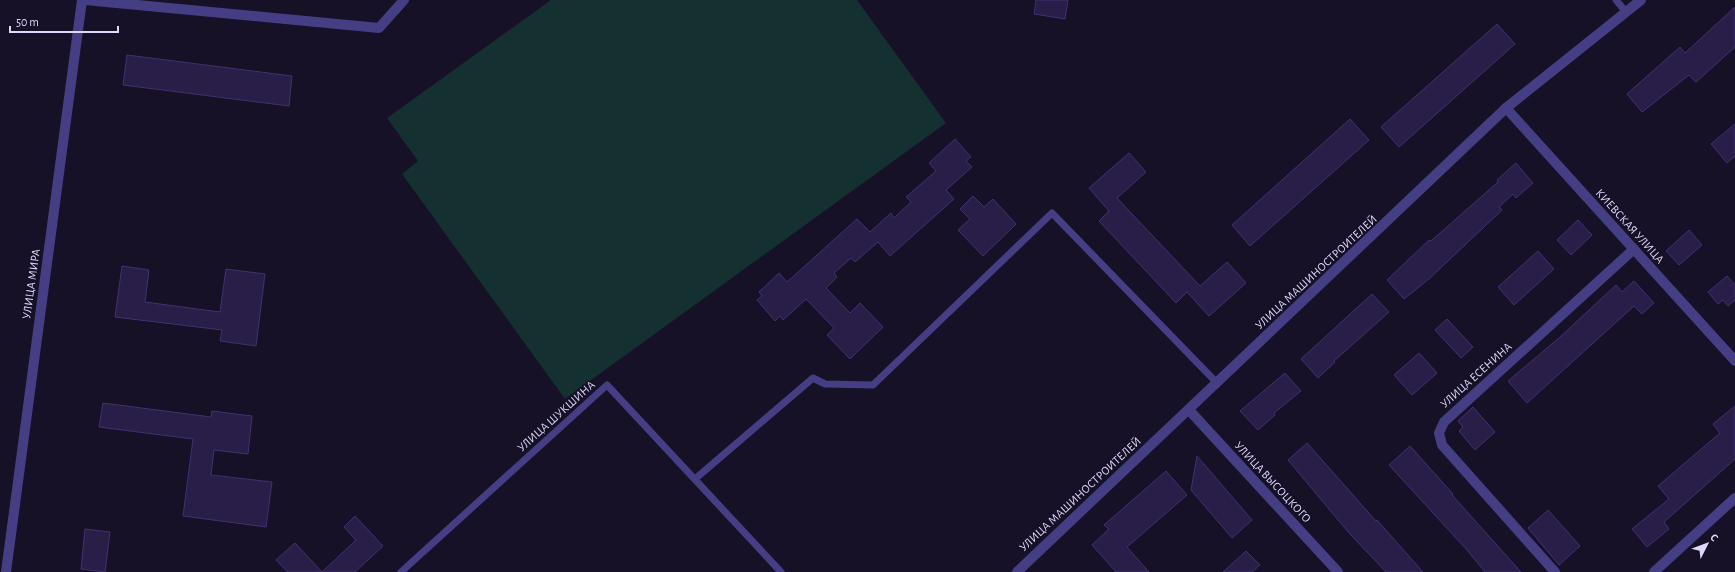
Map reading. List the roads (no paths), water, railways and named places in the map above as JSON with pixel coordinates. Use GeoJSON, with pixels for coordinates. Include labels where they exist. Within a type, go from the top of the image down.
{"type":"FeatureCollection","features":[{"type":"Feature","properties":{"kind":"street"},"geometry":{"type":"LineString","coordinates":[[83,0],[379,28],[404,0]]}},
{"type":"Feature","properties":{"kind":"street","name":"УЛИЦА МИРА"},"geometry":{"type":"LineString","coordinates":[[6,572],[83,0]]}},
{"type":"Feature","properties":{"kind":"street","name":"УЛИЦА МАШИНОСТРОИТЕЛЕЙ"},"geometry":{"type":"LineString","coordinates":[[1017,572],[1506,108],[1641,0]]}},
{"type":"Feature","properties":{"kind":"street","name":"КИЕВСКАЯ УЛИЦА"},"geometry":{"type":"LineString","coordinates":[[1506,108],[1735,361]]}},
{"type":"Feature","properties":{"kind":"street","name":"УЛИЦА ЕСЕНИНА"},"geometry":{"type":"LineString","coordinates":[[1555,572],[1442,445],[1439,433],[1444,422],[1634,249]]}},
{"type":"Feature","properties":{"kind":"street","name":"УЛИЦА ВЫСОЦКОГО"},"geometry":{"type":"LineString","coordinates":[[1189,410],[1338,572]]}},
{"type":"Feature","properties":{"kind":"street"},"geometry":{"type":"LineString","coordinates":[[1654,572],[1735,498]]}},
{"type":"Feature","properties":{"kind":"lane"},"geometry":{"type":"LineString","coordinates":[[1616,0],[1626,12]]}},
{"type":"Feature","properties":{"kind":"lane"},"geometry":{"type":"LineString","coordinates":[[695,479],[813,378],[825,384],[873,385],[1052,213],[1217,383]]}},
{"type":"Feature","properties":{"kind":"lane","name":"УЛИЦА ШУКШИНА"},"geometry":{"type":"LineString","coordinates":[[401,572],[607,384],[782,572]]}}]}
